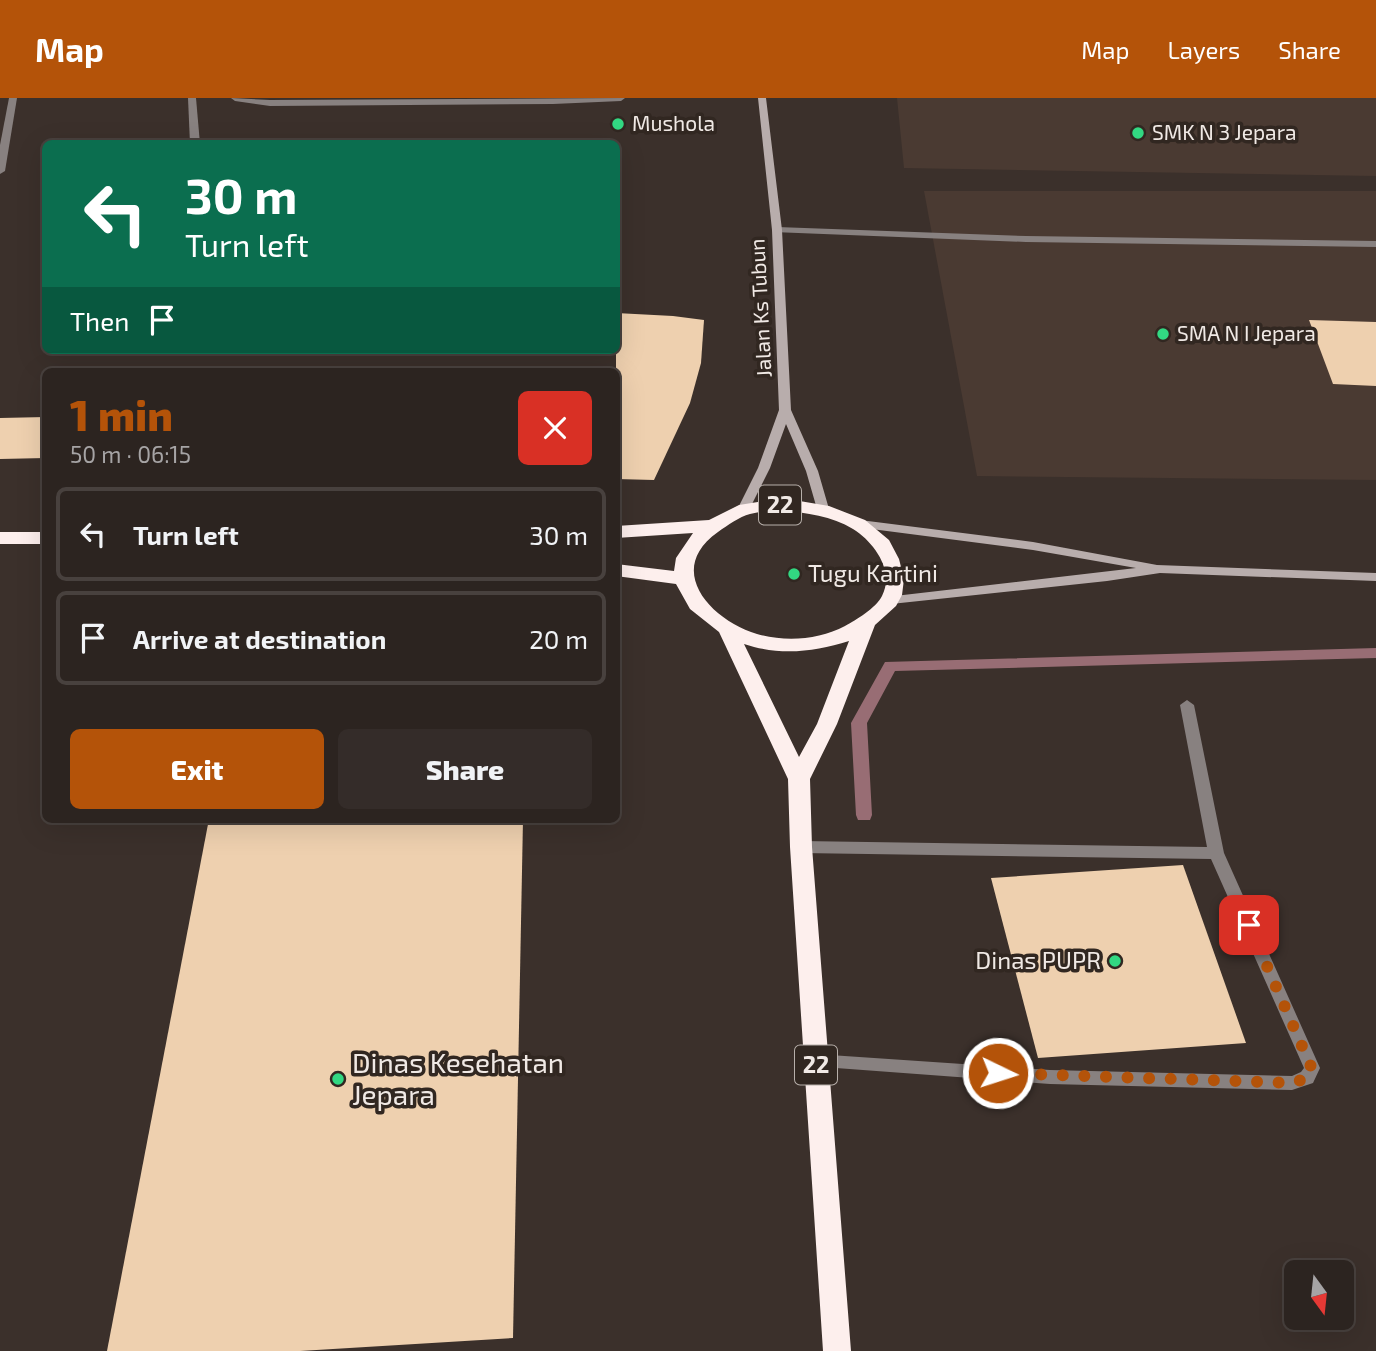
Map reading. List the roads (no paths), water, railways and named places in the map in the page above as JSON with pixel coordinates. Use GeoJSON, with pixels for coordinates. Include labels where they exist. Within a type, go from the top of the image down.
{"type":"FeatureCollection","features":[{"type":"Feature","properties":{"kind":"highway","name":"22"},"geometry":{"type":"LineString","coordinates":[[620,532],[709,526],[743,510],[782,504],[823,509],[860,524],[884,545],[895,572],[891,600],[865,626],[835,640],[799,646],[762,642],[727,631],[695,606],[682,578],[687,550],[709,526]]}},
{"type":"Feature","properties":{"kind":"highway"},"geometry":{"type":"LineString","coordinates":[[0,538],[42,538]]}},
{"type":"Feature","properties":{"kind":"highway"},"geometry":{"type":"LineString","coordinates":[[620,570],[682,578]]}},
{"type":"Feature","properties":{"kind":"highway","name":"22"},"geometry":{"type":"LineString","coordinates":[[799,779],[827,724],[865,626]]}},
{"type":"Feature","properties":{"kind":"highway","name":"22"},"geometry":{"type":"LineString","coordinates":[[727,631],[799,779],[815,1061],[837,1351]]}},
{"type":"Feature","properties":{"kind":"main road","name":"Jalan Ks Tubun"},"geometry":{"type":"LineString","coordinates":[[762,98],[777,230],[785,410],[812,471],[823,509]]}},
{"type":"Feature","properties":{"kind":"main road"},"geometry":{"type":"LineString","coordinates":[[743,510],[764,468],[785,410]]}},
{"type":"Feature","properties":{"kind":"main road"},"geometry":{"type":"LineString","coordinates":[[860,524],[1104,556],[1160,569]]}},
{"type":"Feature","properties":{"kind":"main road"},"geometry":{"type":"LineString","coordinates":[[891,600],[1094,579],[1160,569],[1376,577]]}},
{"type":"Feature","properties":{"kind":"street"},"geometry":{"type":"LineString","coordinates":[[0,171],[13,98]]}},
{"type":"Feature","properties":{"kind":"street"},"geometry":{"type":"LineString","coordinates":[[192,98],[195,140]]}},
{"type":"Feature","properties":{"kind":"street"},"geometry":{"type":"LineString","coordinates":[[235,98],[270,101],[621,98]]}},
{"type":"Feature","properties":{"kind":"street"},"geometry":{"type":"LineString","coordinates":[[777,230],[1026,239],[1376,244]]}},
{"type":"Feature","properties":{"kind":"street"},"geometry":{"type":"LineString","coordinates":[[815,1061],[1050,1077],[1292,1083],[1307,1078],[1312,1069],[1216,853],[1187,705]]}},
{"type":"Feature","properties":{"kind":"street"},"geometry":{"type":"LineString","coordinates":[[801,847],[1216,853]]}},
{"type":"Feature","properties":{"kind":"waterway"},"geometry":{"type":"LineString","coordinates":[[864,815],[859,723],[890,666],[1376,653]]}},
{"type":"Feature","properties":{"kind":"place","name":"Mushola"},"geometry":{"type":"Point","coordinates":[618,124]}},
{"type":"Feature","properties":{"kind":"place","name":"SMK N 3 Jepara"},"geometry":{"type":"Point","coordinates":[1138,133]}},
{"type":"Feature","properties":{"kind":"place","name":"SMA N I Jepara"},"geometry":{"type":"Point","coordinates":[1163,334]}},
{"type":"Feature","properties":{"kind":"place","name":"Tugu Kartini"},"geometry":{"type":"Point","coordinates":[794,574]}},
{"type":"Feature","properties":{"kind":"place","name":"Dinas PUPR"},"geometry":{"type":"Point","coordinates":[1115,961]}},
{"type":"Feature","properties":{"kind":"place","name":"Dinas Kesehatan Jepara"},"geometry":{"type":"Point","coordinates":[338,1079]}}]}
